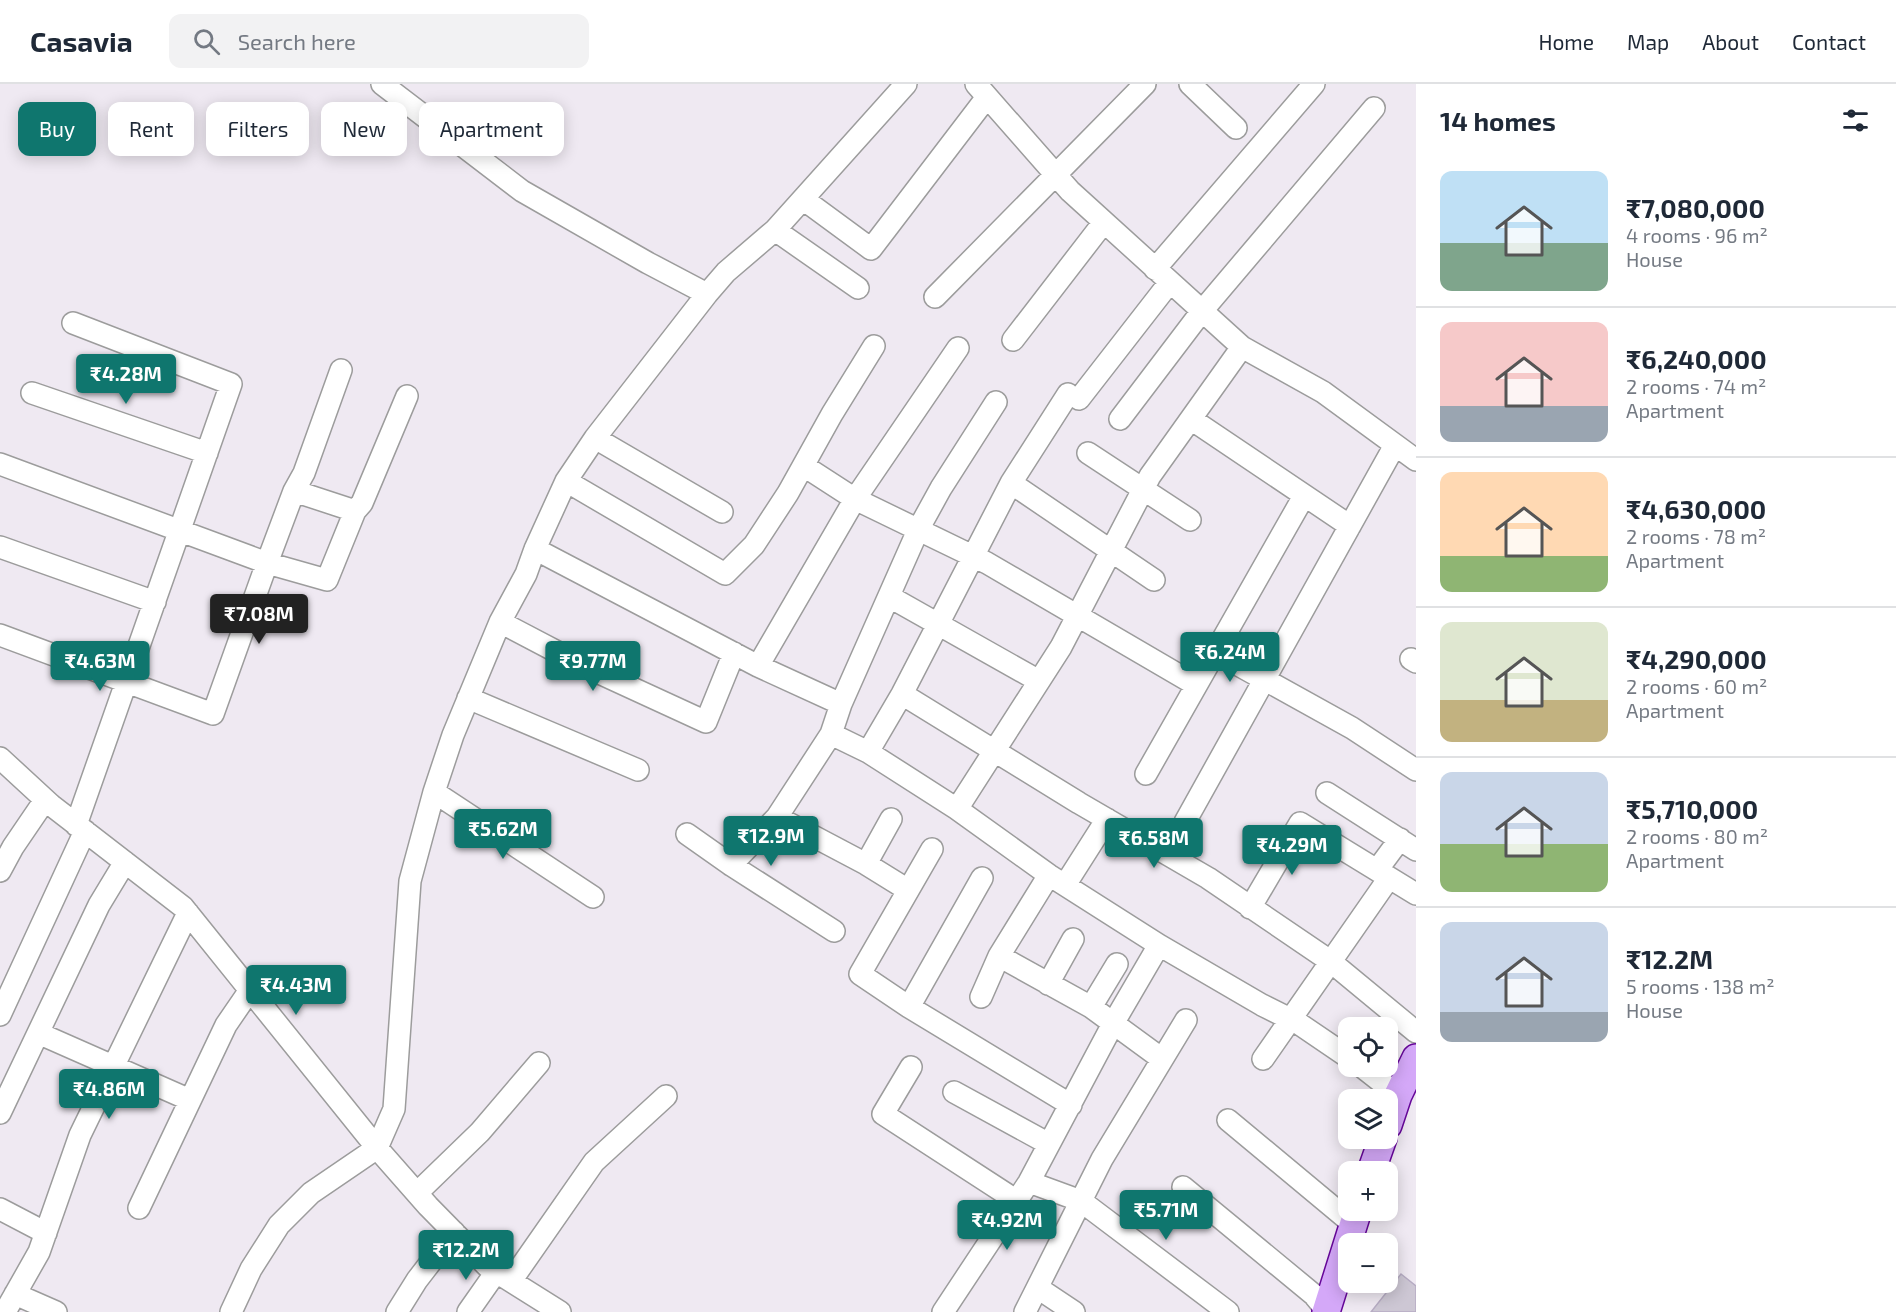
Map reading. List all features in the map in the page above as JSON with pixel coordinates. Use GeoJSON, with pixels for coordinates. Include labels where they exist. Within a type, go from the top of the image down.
{"type":"FeatureCollection","features":[{"type":"Feature","properties":{"kind":"main road"},"geometry":{"type":"LineString","coordinates":[[1398,1095],[1416,1058]]}},
{"type":"Feature","properties":{"kind":"main road"},"geometry":{"type":"LineString","coordinates":[[1327,1312],[1354,1221]]}},
{"type":"Feature","properties":{"kind":"street"},"geometry":{"type":"LineString","coordinates":[[382,84],[522,191],[648,264],[707,294]]}},
{"type":"Feature","properties":{"kind":"street"},"geometry":{"type":"LineString","coordinates":[[231,1312],[251,1269],[279,1224],[311,1193],[377,1148],[394,1109],[410,881],[434,792],[453,735],[500,622],[526,574],[566,482],[595,438],[707,294],[726,272],[775,230],[906,84]]}},
{"type":"Feature","properties":{"kind":"street"},"geometry":{"type":"LineString","coordinates":[[935,297],[1145,84]]}},
{"type":"Feature","properties":{"kind":"street"},"geometry":{"type":"LineString","coordinates":[[1190,84],[1236,128]]}},
{"type":"Feature","properties":{"kind":"street"},"geometry":{"type":"LineString","coordinates":[[868,752],[902,694],[1011,483],[1163,275],[1314,84]]}},
{"type":"Feature","properties":{"kind":"street"},"geometry":{"type":"LineString","coordinates":[[803,199],[871,249],[982,90],[1070,191],[1242,347],[1323,392],[1416,460]]}},
{"type":"Feature","properties":{"kind":"street"},"geometry":{"type":"LineString","coordinates":[[1120,419],[1202,311],[1374,108]]}},
{"type":"Feature","properties":{"kind":"street"},"geometry":{"type":"LineString","coordinates":[[1013,340],[1104,222]]}},
{"type":"Feature","properties":{"kind":"street"},"geometry":{"type":"LineString","coordinates":[[775,230],[858,288]]}},
{"type":"Feature","properties":{"kind":"street"},"geometry":{"type":"LineString","coordinates":[[0,1015],[81,828],[127,681],[231,384],[73,323]]}},
{"type":"Feature","properties":{"kind":"street"},"geometry":{"type":"LineString","coordinates":[[566,482],[725,574],[754,545],[788,494],[832,414],[874,346]]}},
{"type":"Feature","properties":{"kind":"street"},"geometry":{"type":"LineString","coordinates":[[957,809],[1061,647],[1150,476],[1242,347]]}},
{"type":"Feature","properties":{"kind":"street"},"geometry":{"type":"LineString","coordinates":[[758,666],[855,499],[958,348]]}},
{"type":"Feature","properties":{"kind":"street"},"geometry":{"type":"LineString","coordinates":[[0,634],[213,714],[267,563],[294,491],[304,473],[341,370]]}},
{"type":"Feature","properties":{"kind":"street"},"geometry":{"type":"LineString","coordinates":[[32,393],[207,453]]}},
{"type":"Feature","properties":{"kind":"street"},"geometry":{"type":"LineString","coordinates":[[0,464],[267,563],[327,580],[355,511],[362,504],[407,396]]}},
{"type":"Feature","properties":{"kind":"street"},"geometry":{"type":"LineString","coordinates":[[731,865],[777,817],[831,734],[841,704],[919,528],[941,488],[996,402]]}},
{"type":"Feature","properties":{"kind":"street"},"geometry":{"type":"LineString","coordinates":[[1191,419],[1350,526]]}},
{"type":"Feature","properties":{"kind":"street"},"geometry":{"type":"LineString","coordinates":[[595,438],[722,512]]}},
{"type":"Feature","properties":{"kind":"street"},"geometry":{"type":"LineString","coordinates":[[1185,822],[1395,445]]}},
{"type":"Feature","properties":{"kind":"street"},"geometry":{"type":"LineString","coordinates":[[1088,453],[1190,520]]}},
{"type":"Feature","properties":{"kind":"street"},"geometry":{"type":"LineString","coordinates":[[804,466],[855,499],[919,528],[987,563],[1196,685]]}},
{"type":"Feature","properties":{"kind":"street"},"geometry":{"type":"LineString","coordinates":[[1011,483],[1154,580]]}},
{"type":"Feature","properties":{"kind":"street"},"geometry":{"type":"LineString","coordinates":[[294,491],[355,511]]}},
{"type":"Feature","properties":{"kind":"street"},"geometry":{"type":"LineString","coordinates":[[1146,774],[1304,495]]}},
{"type":"Feature","properties":{"kind":"street"},"geometry":{"type":"LineString","coordinates":[[0,547],[155,602]]}},
{"type":"Feature","properties":{"kind":"street"},"geometry":{"type":"LineString","coordinates":[[535,549],[758,666],[841,704]]}},
{"type":"Feature","properties":{"kind":"street"},"geometry":{"type":"LineString","coordinates":[[890,597],[1039,681]]}},
{"type":"Feature","properties":{"kind":"street"},"geometry":{"type":"LineString","coordinates":[[500,622],[582,665],[706,722],[734,653]]}},
{"type":"Feature","properties":{"kind":"street"},"geometry":{"type":"LineString","coordinates":[[1215,652],[1352,728],[1416,770]]}},
{"type":"Feature","properties":{"kind":"street"},"geometry":{"type":"LineString","coordinates":[[902,694],[1208,878],[1330,961],[1416,1032]]}},
{"type":"Feature","properties":{"kind":"street"},"geometry":{"type":"LineString","coordinates":[[468,698],[638,770]]}},
{"type":"Feature","properties":{"kind":"street"},"geometry":{"type":"LineString","coordinates":[[831,734],[868,752],[957,809],[1057,880],[1159,945],[1298,1023],[1338,1050]]}},
{"type":"Feature","properties":{"kind":"street"},"geometry":{"type":"LineString","coordinates":[[0,758],[45,800],[183,907],[377,1148],[417,1193],[487,1266],[551,1310]]}},
{"type":"Feature","properties":{"kind":"street"},"geometry":{"type":"LineString","coordinates":[[434,792],[593,897]]}},
{"type":"Feature","properties":{"kind":"street"},"geometry":{"type":"LineString","coordinates":[[1263,1059],[1330,961],[1383,874],[1408,844],[1327,793]]}},
{"type":"Feature","properties":{"kind":"street"},"geometry":{"type":"LineString","coordinates":[[0,871],[13,847],[45,800]]}},
{"type":"Feature","properties":{"kind":"street"},"geometry":{"type":"LineString","coordinates":[[777,817],[866,864],[908,890]]}},
{"type":"Feature","properties":{"kind":"street"},"geometry":{"type":"LineString","coordinates":[[866,864],[891,819]]}},
{"type":"Feature","properties":{"kind":"street"},"geometry":{"type":"LineString","coordinates":[[981,997],[999,956],[1107,819]]}},
{"type":"Feature","properties":{"kind":"street"},"geometry":{"type":"LineString","coordinates":[[1250,908],[1300,824],[1416,894]]}},
{"type":"Feature","properties":{"kind":"street"},"geometry":{"type":"LineString","coordinates":[[687,834],[834,931]]}},
{"type":"Feature","properties":{"kind":"street"},"geometry":{"type":"LineString","coordinates":[[932,849],[861,974],[909,1007],[1071,1106]]}},
{"type":"Feature","properties":{"kind":"street"},"geometry":{"type":"LineString","coordinates":[[0,1113],[99,905],[125,862]]}},
{"type":"Feature","properties":{"kind":"street"},"geometry":{"type":"LineString","coordinates":[[909,1007],[982,878]]}},
{"type":"Feature","properties":{"kind":"street"},"geometry":{"type":"LineString","coordinates":[[5,1312],[39,1252],[80,1135],[188,913]]}},
{"type":"Feature","properties":{"kind":"street"},"geometry":{"type":"LineString","coordinates":[[1048,984],[1073,939]]}},
{"type":"Feature","properties":{"kind":"street"},"geometry":{"type":"LineString","coordinates":[[944,1312],[1029,1182],[1114,1022],[1159,945]]}},
{"type":"Feature","properties":{"kind":"street"},"geometry":{"type":"LineString","coordinates":[[999,956],[1091,1006],[1162,1059]]}},
{"type":"Feature","properties":{"kind":"street"},"geometry":{"type":"LineString","coordinates":[[1091,1006],[1117,964]]}},
{"type":"Feature","properties":{"kind":"street"},"geometry":{"type":"LineString","coordinates":[[139,1208],[225,1025],[250,990]]}},
{"type":"Feature","properties":{"kind":"street"},"geometry":{"type":"LineString","coordinates":[[1025,1312],[1102,1159],[1186,1020]]}},
{"type":"Feature","properties":{"kind":"street"},"geometry":{"type":"LineString","coordinates":[[38,1033],[190,1100]]}},
{"type":"Feature","properties":{"kind":"street"},"geometry":{"type":"LineString","coordinates":[[417,1193],[480,1132],[539,1063]]}},
{"type":"Feature","properties":{"kind":"street"},"geometry":{"type":"LineString","coordinates":[[911,1067],[884,1114],[1017,1201]]}},
{"type":"Feature","properties":{"kind":"street"},"geometry":{"type":"LineString","coordinates":[[1375,1077],[1390,1089]]}},
{"type":"Feature","properties":{"kind":"street"},"geometry":{"type":"LineString","coordinates":[[954,1092],[1049,1144]]}},
{"type":"Feature","properties":{"kind":"street"},"geometry":{"type":"LineString","coordinates":[[468,1312],[504,1276],[594,1162],[666,1096]]}},
{"type":"Feature","properties":{"kind":"street"},"geometry":{"type":"LineString","coordinates":[[1228,1120],[1338,1204]]}},
{"type":"Feature","properties":{"kind":"street"},"geometry":{"type":"LineString","coordinates":[[1029,1182],[1081,1201],[1228,1312]]}},
{"type":"Feature","properties":{"kind":"street"},"geometry":{"type":"LineString","coordinates":[[1183,1187],[1314,1295],[1327,1312]]}},
{"type":"Feature","properties":{"kind":"street"},"geometry":{"type":"LineString","coordinates":[[0,1209],[46,1233]]}},
{"type":"Feature","properties":{"kind":"street"},"geometry":{"type":"LineString","coordinates":[[397,1312],[417,1280],[454,1232]]}},
{"type":"Feature","properties":{"kind":"street"},"geometry":{"type":"LineString","coordinates":[[1038,1288],[1074,1312]]}},
{"type":"Feature","properties":{"kind":"street"},"geometry":{"type":"LineString","coordinates":[[15,1294],[56,1312]]}},
{"type":"Feature","properties":{"kind":"building"},"geometry":{"type":"Polygon","coordinates":[[[1401,1274],[1416,1286],[1416,1312],[1371,1312],[1386,1293],[1398,1293],[1398,1278],[1401,1274]]]}}]}
